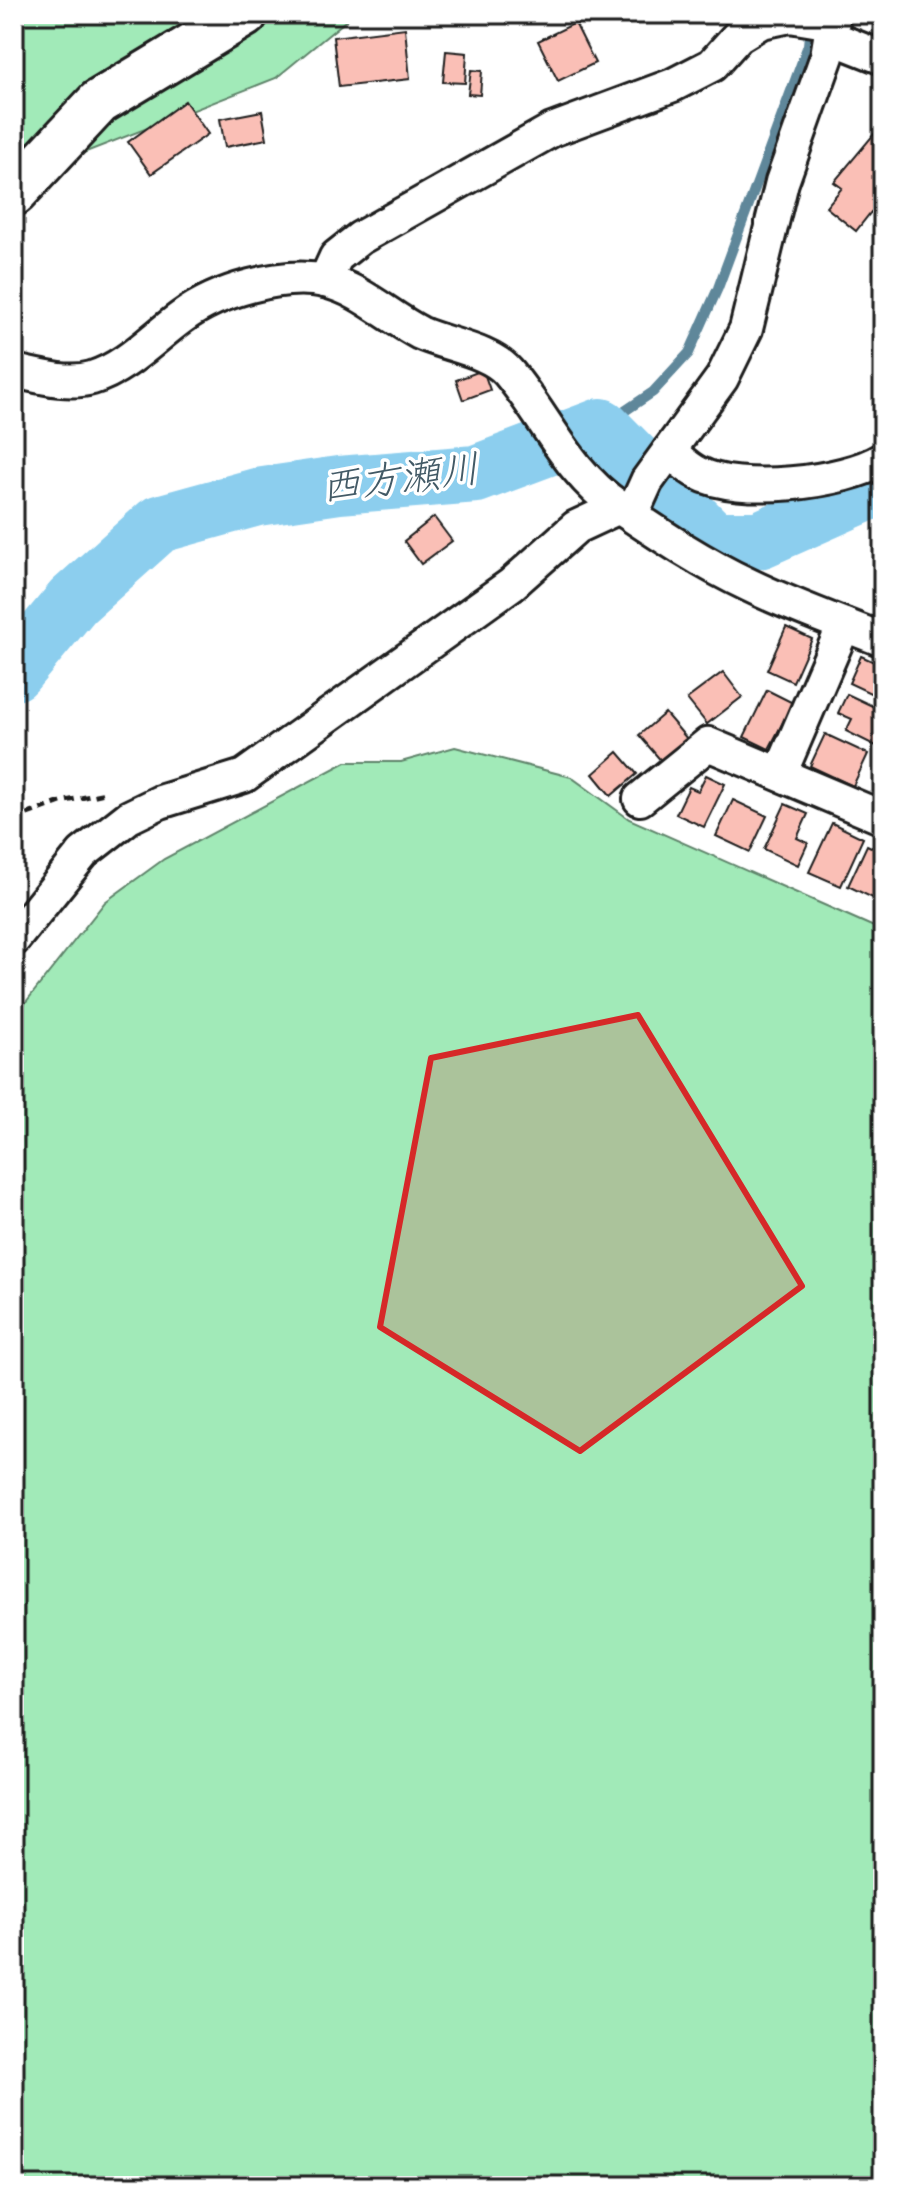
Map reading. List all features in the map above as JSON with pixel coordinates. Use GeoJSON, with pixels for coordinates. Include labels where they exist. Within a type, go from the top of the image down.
{"type":"FeatureCollection","features":[{"type":"Feature","properties":{"kind":"main road"},"geometry":{"type":"LineString","coordinates":[[14,193],[99,102],[245,14]]}},
{"type":"Feature","properties":{"kind":"street"},"geometry":{"type":"LineString","coordinates":[[325,281],[336,257],[360,238],[552,130],[673,85],[712,65],[738,36],[761,22],[790,16],[832,25],[883,58]]}},
{"type":"Feature","properties":{"kind":"street"},"geometry":{"type":"LineString","coordinates":[[14,939],[83,853],[129,817],[160,802],[244,776],[512,584],[576,527],[625,511],[722,378],[746,329],[782,182],[827,56],[832,25]]}},
{"type":"Feature","properties":{"kind":"street"},"geometry":{"type":"LineString","coordinates":[[14,371],[58,379],[91,378],[120,364],[185,314],[257,283],[289,277],[325,281],[356,292],[420,332],[487,358],[506,370],[561,449],[589,483],[625,511],[747,584],[883,640]]}},
{"type":"Feature","properties":{"kind":"street"},"geometry":{"type":"LineString","coordinates":[[669,451],[699,474],[731,483],[814,483],[883,459]]}},
{"type":"Feature","properties":{"kind":"street"},"geometry":{"type":"LineString","coordinates":[[780,774],[844,625]]}},
{"type":"Feature","properties":{"kind":"street"},"geometry":{"type":"LineString","coordinates":[[640,799],[708,744],[883,818]]}},
{"type":"Feature","properties":{"kind":"highlighted area"},"geometry":{"type":"Polygon","coordinates":[[[638,1015],[802,1286],[580,1451],[380,1327],[431,1058],[638,1015]]]}},
{"type":"Feature","properties":{"kind":"green space"},"geometry":{"type":"Polygon","coordinates":[[[14,14],[354,14],[276,78],[14,180],[14,14]]]}},
{"type":"Feature","properties":{"kind":"green space"},"geometry":{"type":"Polygon","coordinates":[[[455,747],[571,777],[629,819],[883,931],[883,2186],[14,2186],[14,1017],[105,902],[164,859],[346,762],[401,762],[455,747]]]}},
{"type":"Feature","properties":{"kind":"building"},"geometry":{"type":"Polygon","coordinates":[[[575,23],[595,63],[558,81],[538,41],[575,23]]]}},
{"type":"Feature","properties":{"kind":"building"},"geometry":{"type":"Polygon","coordinates":[[[405,28],[410,79],[339,87],[333,37],[405,28]]]}},
{"type":"Feature","properties":{"kind":"building"},"geometry":{"type":"Polygon","coordinates":[[[446,51],[467,53],[465,83],[443,82],[446,51]]]}},
{"type":"Feature","properties":{"kind":"building"},"geometry":{"type":"Polygon","coordinates":[[[471,70],[482,71],[480,95],[468,94],[471,70]]]}},
{"type":"Feature","properties":{"kind":"building"},"geometry":{"type":"Polygon","coordinates":[[[185,101],[208,134],[151,174],[128,142],[185,101]]]}},
{"type":"Feature","properties":{"kind":"building"},"geometry":{"type":"Polygon","coordinates":[[[14,109],[23,118],[14,126],[14,109]]]}},
{"type":"Feature","properties":{"kind":"building"},"geometry":{"type":"Polygon","coordinates":[[[262,111],[267,139],[225,147],[220,119],[262,111]]]}},
{"type":"Feature","properties":{"kind":"building"},"geometry":{"type":"Polygon","coordinates":[[[879,128],[883,131],[883,212],[878,218],[871,212],[856,231],[826,207],[842,188],[834,182],[879,128]]]}},
{"type":"Feature","properties":{"kind":"building"},"geometry":{"type":"Polygon","coordinates":[[[483,370],[490,390],[463,400],[456,380],[483,370]]]}},
{"type":"Feature","properties":{"kind":"building"},"geometry":{"type":"Polygon","coordinates":[[[434,517],[452,541],[421,564],[404,541],[434,517]]]}},
{"type":"Feature","properties":{"kind":"building"},"geometry":{"type":"Polygon","coordinates":[[[786,627],[812,639],[793,682],[767,670],[786,627]]]}},
{"type":"Feature","properties":{"kind":"building"},"geometry":{"type":"Polygon","coordinates":[[[861,656],[883,666],[883,699],[849,683],[861,656]]]}},
{"type":"Feature","properties":{"kind":"building"},"geometry":{"type":"Polygon","coordinates":[[[723,672],[742,697],[707,724],[687,699],[723,672]]]}},
{"type":"Feature","properties":{"kind":"building"},"geometry":{"type":"Polygon","coordinates":[[[767,690],[793,703],[769,749],[744,737],[767,690]]]}},
{"type":"Feature","properties":{"kind":"building"},"geometry":{"type":"Polygon","coordinates":[[[847,694],[883,711],[882,749],[846,731],[852,719],[838,713],[847,694]]]}},
{"type":"Feature","properties":{"kind":"building"},"geometry":{"type":"Polygon","coordinates":[[[665,713],[688,740],[663,763],[639,735],[665,713]]]}},
{"type":"Feature","properties":{"kind":"building"},"geometry":{"type":"Polygon","coordinates":[[[825,734],[868,754],[853,786],[810,766],[825,734]]]}},
{"type":"Feature","properties":{"kind":"building"},"geometry":{"type":"Polygon","coordinates":[[[618,752],[637,774],[611,796],[593,774],[618,752]]]}},
{"type":"Feature","properties":{"kind":"building"},"geometry":{"type":"Polygon","coordinates":[[[706,775],[725,784],[704,827],[676,814],[689,787],[698,791],[706,775]]]}},
{"type":"Feature","properties":{"kind":"building"},"geometry":{"type":"Polygon","coordinates":[[[733,800],[767,816],[750,852],[716,836],[733,800]]]}},
{"type":"Feature","properties":{"kind":"building"},"geometry":{"type":"Polygon","coordinates":[[[785,804],[808,814],[797,838],[808,843],[798,865],[764,849],[785,804]]]}},
{"type":"Feature","properties":{"kind":"building"},"geometry":{"type":"Polygon","coordinates":[[[832,823],[863,838],[841,886],[809,872],[832,823]]]}},
{"type":"Feature","properties":{"kind":"building"},"geometry":{"type":"Polygon","coordinates":[[[867,845],[883,853],[883,903],[848,886],[867,845]]]}},
{"type":"Feature","properties":{"kind":"waterway"},"geometry":{"type":"LineString","coordinates":[[601,427],[653,392],[689,353],[718,288],[808,45],[810,24]]}},
{"type":"Feature","properties":{"kind":"waterway","name":"西方瀬川"},"geometry":{"type":"LineString","coordinates":[[14,672],[73,601],[159,524],[257,497],[339,485],[476,474],[601,427],[713,540],[759,540],[883,485]]}}]}
